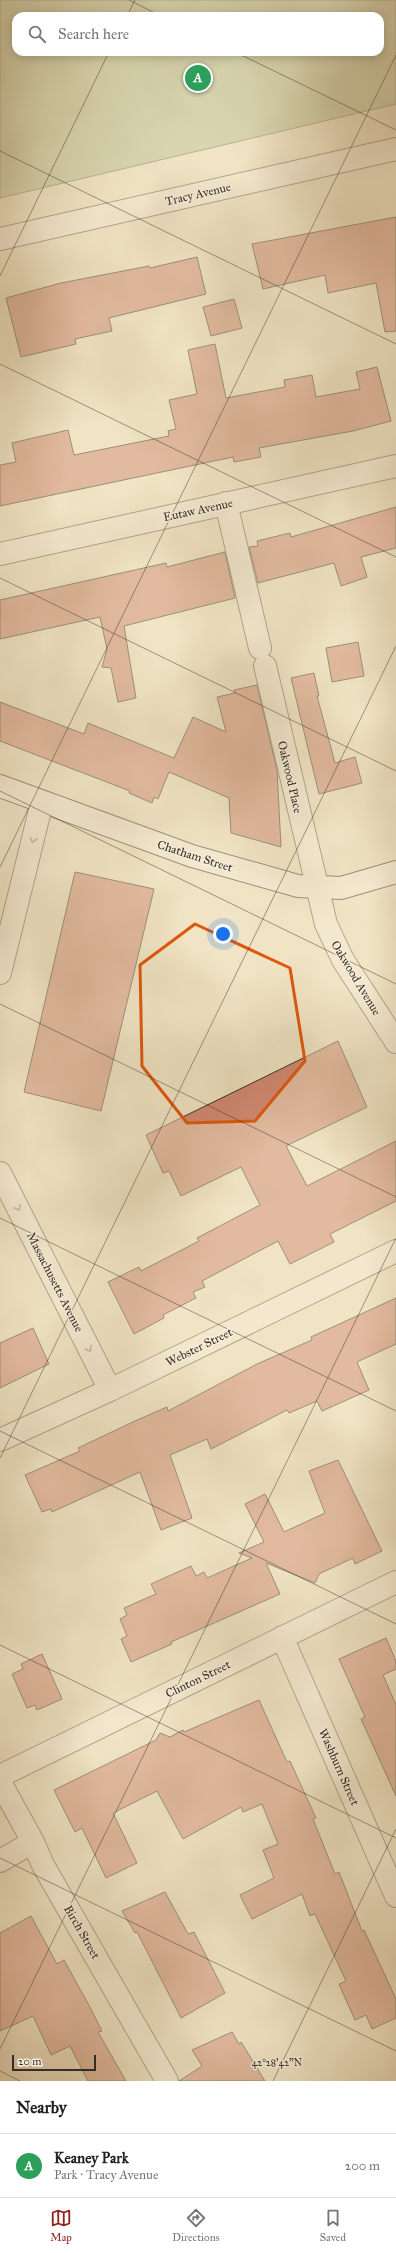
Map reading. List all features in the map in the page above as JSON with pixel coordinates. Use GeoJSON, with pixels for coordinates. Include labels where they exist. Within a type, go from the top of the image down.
{"type":"FeatureCollection","features":[{"type":"Feature","properties":{"kind":"street","name":"Tracy Avenue"},"geometry":{"type":"LineString","coordinates":[[0,239],[396,149]]}},
{"type":"Feature","properties":{"kind":"street","name":"Eutaw Avenue"},"geometry":{"type":"LineString","coordinates":[[0,554],[396,466]]}},
{"type":"Feature","properties":{"kind":"street","name":"Oakwood Place"},"geometry":{"type":"LineString","coordinates":[[226,503],[316,887]]}},
{"type":"Feature","properties":{"kind":"street","name":"Chatham Street"},"geometry":{"type":"LineString","coordinates":[[0,786],[192,856],[298,886],[341,888],[396,872]]}},
{"type":"Feature","properties":{"kind":"street"},"geometry":{"type":"LineString","coordinates":[[0,973],[42,802]]}},
{"type":"Feature","properties":{"kind":"street","name":"Oakwood Avenue"},"geometry":{"type":"LineString","coordinates":[[316,887],[326,924],[343,960],[396,1042]]}},
{"type":"Feature","properties":{"kind":"street","name":"Massachusetts Avenue"},"geometry":{"type":"LineString","coordinates":[[0,1173],[110,1390]]}},
{"type":"Feature","properties":{"kind":"street","name":"Webster Street"},"geometry":{"type":"LineString","coordinates":[[0,1440],[110,1390],[396,1251]]}},
{"type":"Feature","properties":{"kind":"street","name":"Clinton Street"},"geometry":{"type":"LineString","coordinates":[[0,1776],[396,1582]]}},
{"type":"Feature","properties":{"kind":"street","name":"Washburn Street"},"geometry":{"type":"LineString","coordinates":[[282,1637],[396,1896]]}},
{"type":"Feature","properties":{"kind":"street","name":"Birch Street"},"geometry":{"type":"LineString","coordinates":[[0,1782],[33,1842],[43,1865],[167,2081]]}},
{"type":"Feature","properties":{"kind":"street"},"geometry":{"type":"LineString","coordinates":[[0,1861],[33,1842]]}},
{"type":"Feature","properties":{"kind":"highlighted area"},"geometry":{"type":"Polygon","coordinates":[[[195,924],[290,968],[305,1061],[255,1121],[187,1123],[142,1066],[140,965],[195,924]]]}},
{"type":"Feature","properties":{"kind":"green space"},"geometry":{"type":"Polygon","coordinates":[[[0,0],[396,0],[396,104],[0,198],[0,0]]]}},
{"type":"Feature","properties":{"kind":"building"},"geometry":{"type":"Polygon","coordinates":[[[396,217],[396,331],[385,332],[376,283],[328,293],[325,275],[263,289],[252,244],[396,217]]]}},
{"type":"Feature","properties":{"kind":"building"},"geometry":{"type":"Polygon","coordinates":[[[197,257],[206,294],[109,318],[112,331],[75,339],[76,344],[21,357],[6,298],[61,283],[149,266],[150,268],[197,257]]]}},
{"type":"Feature","properties":{"kind":"building"},"geometry":{"type":"Polygon","coordinates":[[[234,299],[242,328],[211,336],[203,307],[234,299]]]}},
{"type":"Feature","properties":{"kind":"building"},"geometry":{"type":"Polygon","coordinates":[[[215,344],[226,398],[285,387],[284,380],[312,375],[316,397],[360,389],[356,372],[377,367],[391,421],[353,431],[259,448],[261,457],[234,462],[233,457],[0,506],[0,465],[16,462],[12,443],[68,430],[74,455],[169,436],[168,431],[176,429],[169,400],[197,394],[188,350],[215,344]]]}},
{"type":"Feature","properties":{"kind":"building"},"geometry":{"type":"Polygon","coordinates":[[[396,507],[396,548],[361,557],[367,577],[341,586],[334,563],[258,583],[249,547],[258,546],[257,541],[290,533],[291,537],[396,507]]]}},
{"type":"Feature","properties":{"kind":"building"},"geometry":{"type":"Polygon","coordinates":[[[225,552],[235,598],[124,626],[136,698],[118,702],[111,668],[102,667],[107,649],[100,617],[0,639],[0,600],[166,563],[167,567],[225,552]]]}},
{"type":"Feature","properties":{"kind":"building"},"geometry":{"type":"Polygon","coordinates":[[[358,642],[364,676],[332,682],[326,648],[358,642]]]}},
{"type":"Feature","properties":{"kind":"building"},"geometry":{"type":"Polygon","coordinates":[[[314,673],[319,696],[317,696],[335,763],[355,757],[362,783],[319,794],[291,678],[314,673]]]}},
{"type":"Feature","properties":{"kind":"building"},"geometry":{"type":"Polygon","coordinates":[[[257,685],[277,770],[281,847],[231,833],[229,798],[169,772],[158,799],[154,797],[152,803],[129,793],[130,791],[0,741],[0,702],[84,734],[88,723],[174,758],[193,717],[226,732],[217,697],[235,693],[234,690],[257,685]]]}},
{"type":"Feature","properties":{"kind":"building"},"geometry":{"type":"Polygon","coordinates":[[[75,872],[154,889],[101,1111],[24,1092],[75,872]]]}},
{"type":"Feature","properties":{"kind":"building"},"geometry":{"type":"Polygon","coordinates":[[[338,1041],[367,1107],[286,1146],[307,1186],[396,1141],[396,1201],[330,1234],[334,1242],[290,1264],[278,1241],[202,1281],[205,1287],[193,1292],[196,1298],[163,1315],[164,1318],[134,1334],[108,1282],[139,1267],[141,1271],[199,1241],[197,1238],[260,1205],[241,1167],[181,1196],[169,1171],[163,1173],[146,1135],[338,1041]]]}},
{"type":"Feature","properties":{"kind":"building"},"geometry":{"type":"Polygon","coordinates":[[[396,1298],[396,1344],[357,1362],[369,1390],[322,1411],[317,1401],[289,1413],[287,1410],[211,1449],[207,1439],[170,1455],[192,1518],[161,1530],[140,1472],[52,1512],[51,1509],[42,1512],[25,1475],[80,1451],[78,1448],[135,1421],[167,1407],[168,1411],[257,1364],[312,1340],[311,1337],[396,1298]]]}},
{"type":"Feature","properties":{"kind":"building"},"geometry":{"type":"Polygon","coordinates":[[[33,1328],[49,1364],[0,1388],[0,1343],[33,1328]]]}},
{"type":"Feature","properties":{"kind":"building"},"geometry":{"type":"Polygon","coordinates":[[[338,1460],[382,1551],[355,1564],[353,1558],[319,1574],[315,1583],[266,1563],[280,1594],[171,1642],[172,1644],[131,1662],[121,1639],[127,1636],[120,1619],[127,1615],[124,1608],[156,1594],[151,1584],[191,1566],[196,1576],[204,1572],[207,1578],[252,1558],[239,1553],[264,1542],[245,1504],[265,1494],[284,1532],[325,1513],[309,1471],[338,1460]]]}},
{"type":"Feature","properties":{"kind":"building"},"geometry":{"type":"Polygon","coordinates":[[[386,1638],[396,1661],[396,1669],[383,1675],[396,1705],[396,1796],[361,1719],[365,1717],[339,1659],[386,1638]]]}},
{"type":"Feature","properties":{"kind":"building"},"geometry":{"type":"Polygon","coordinates":[[[42,1654],[62,1699],[37,1710],[35,1705],[27,1708],[12,1674],[23,1669],[21,1664],[42,1654]]]}},
{"type":"Feature","properties":{"kind":"building"},"geometry":{"type":"Polygon","coordinates":[[[259,1700],[287,1762],[290,1761],[316,1818],[313,1819],[335,1874],[339,1872],[362,1931],[364,1930],[396,1999],[396,2018],[372,2029],[366,2015],[355,2020],[339,1984],[346,1981],[315,1914],[310,1916],[302,1894],[252,1919],[240,1895],[274,1878],[263,1850],[278,1844],[262,1804],[243,1812],[241,1807],[183,1839],[157,1791],[113,1813],[137,1863],[106,1878],[82,1828],[75,1832],[54,1790],[156,1740],[160,1733],[170,1737],[183,1730],[184,1732],[259,1700]]]}},
{"type":"Feature","properties":{"kind":"building"},"geometry":{"type":"Polygon","coordinates":[[[165,1892],[188,1934],[194,1932],[225,1993],[181,2018],[137,1932],[135,1933],[122,1911],[165,1892]]]}},
{"type":"Feature","properties":{"kind":"building"},"geometry":{"type":"Polygon","coordinates":[[[31,1916],[57,1964],[64,1960],[102,2031],[98,2032],[126,2081],[88,2081],[70,2046],[51,2055],[33,2016],[0,2031],[0,1933],[31,1916]]]}},
{"type":"Feature","properties":{"kind":"building"},"geometry":{"type":"Polygon","coordinates":[[[232,2032],[239,2044],[241,2042],[265,2081],[179,2081],[202,2066],[192,2050],[232,2032]]]}},
{"type":"Feature","properties":{"kind":"place","name":"Keaney Park"},"geometry":{"type":"Point","coordinates":[198,78]}}]}
